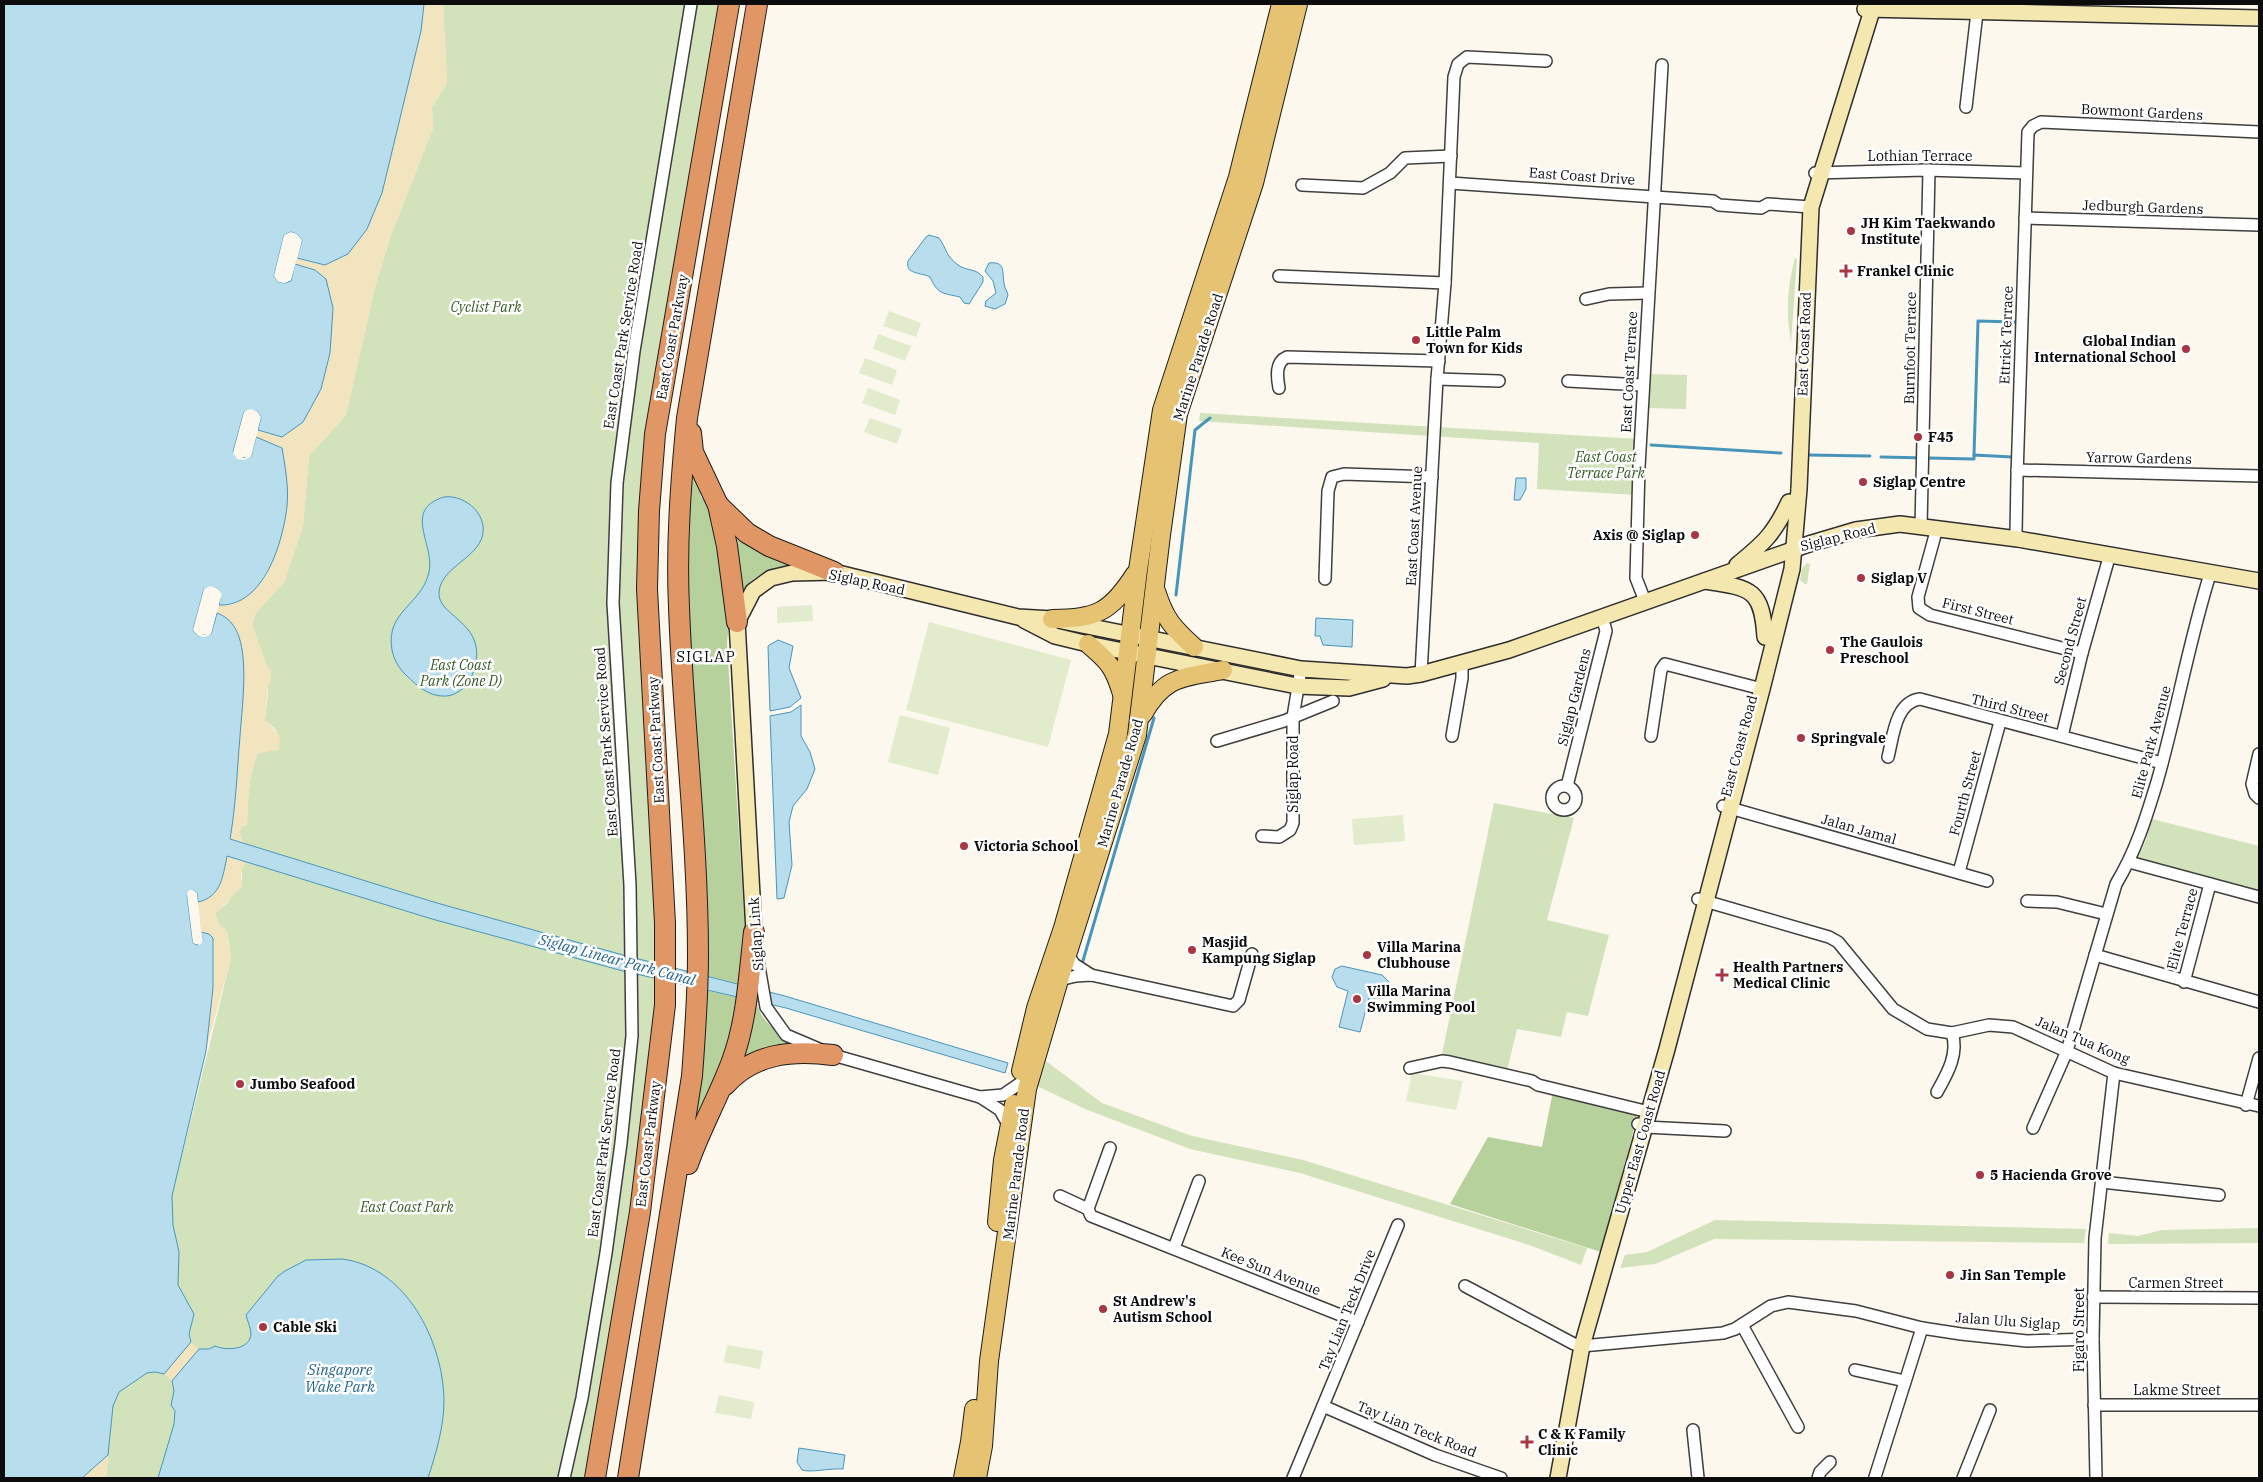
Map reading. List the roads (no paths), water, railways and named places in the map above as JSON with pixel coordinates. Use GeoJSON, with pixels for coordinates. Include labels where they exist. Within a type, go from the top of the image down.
{"type":"FeatureCollection","features":[{"type":"Feature","properties":{"kind":"highway","name":"East Coast Parkway"},"geometry":{"type":"LineString","coordinates":[[595,1478],[640,1212],[665,1005],[666,962],[647,588],[649,511],[655,434],[729,4]]}},
{"type":"Feature","properties":{"kind":"highway","name":"East Coast Parkway"},"geometry":{"type":"LineString","coordinates":[[628,1478],[692,1076],[697,984],[694,848],[679,606],[679,508],[687,418],[757,4]]}},
{"type":"Feature","properties":{"kind":"highway"},"geometry":{"type":"LineString","coordinates":[[687,418],[694,452],[718,505],[727,546],[737,622]]}},
{"type":"Feature","properties":{"kind":"highway"},"geometry":{"type":"LineString","coordinates":[[718,505],[748,534],[769,546],[834,572]]}},
{"type":"Feature","properties":{"kind":"highway"},"geometry":{"type":"LineString","coordinates":[[671,1213],[698,1134],[736,1048],[745,1007],[754,979],[754,932]]}},
{"type":"Feature","properties":{"kind":"highway"},"geometry":{"type":"LineString","coordinates":[[717,1093],[743,1069],[773,1055],[810,1052],[833,1055]]}},
{"type":"Feature","properties":{"kind":"highway"},"geometry":{"type":"LineString","coordinates":[[581,1478],[605,1367],[630,1275]]}},
{"type":"Feature","properties":{"kind":"main road","name":"Marine Parade Road"},"geometry":{"type":"LineString","coordinates":[[963,1478],[970,1442],[978,1366],[991,1282],[1002,1172],[1009,1126],[1036,1008],[1063,928],[1116,745],[1124,700],[1138,570],[1162,410],[1238,177],[1281,4]]}},
{"type":"Feature","properties":{"kind":"main road","name":"Marine Parade Road"},"geometry":{"type":"LineString","coordinates":[[977,1478],[983,1446],[989,1361],[1008,1241],[1009,1210],[1028,1089],[1067,953],[1121,787],[1140,719],[1154,586],[1178,414],[1254,183],[1298,4]]}},
{"type":"Feature","properties":{"kind":"main road"},"geometry":{"type":"LineString","coordinates":[[1869,6],[2027,8],[2259,18]]}},
{"type":"Feature","properties":{"kind":"main road","name":"East Coast Road"},"geometry":{"type":"LineString","coordinates":[[1726,807],[1792,569],[1789,550],[1789,502],[1807,206],[1869,6]]}},
{"type":"Feature","properties":{"kind":"main road","name":"East Coast Road"},"geometry":{"type":"LineString","coordinates":[[1758,688],[1765,637],[1789,550],[1799,489],[1807,206]]}},
{"type":"Feature","properties":{"kind":"main road"},"geometry":{"type":"LineString","coordinates":[[1730,571],[1765,542],[1780,521],[1789,502]]}},
{"type":"Feature","properties":{"kind":"main road","name":"Siglap Road"},"geometry":{"type":"LineString","coordinates":[[1148,647],[1194,647],[1300,669],[1350,671],[1390,676],[1421,674],[1508,650],[1789,550],[1856,530],[1900,524],[2018,539],[2259,580]]}},
{"type":"Feature","properties":{"kind":"main road"},"geometry":{"type":"LineString","coordinates":[[1052,619],[1082,618],[1098,614],[1121,595],[1138,570]]}},
{"type":"Feature","properties":{"kind":"main road","name":"Siglap Road"},"geometry":{"type":"LineString","coordinates":[[737,622],[753,591],[771,578],[792,573],[834,572],[1018,617],[1052,619],[1129,644]]}},
{"type":"Feature","properties":{"kind":"main road"},"geometry":{"type":"LineString","coordinates":[[1702,581],[1738,586],[1755,597],[1762,609],[1765,637]]}},
{"type":"Feature","properties":{"kind":"main road"},"geometry":{"type":"LineString","coordinates":[[1154,586],[1164,613],[1173,628],[1194,647]]}},
{"type":"Feature","properties":{"kind":"main road","name":"Siglap Road"},"geometry":{"type":"LineString","coordinates":[[1018,617],[1055,636],[1088,644],[1129,644],[1148,647],[1223,670],[1297,686],[1349,688],[1390,676]]}},
{"type":"Feature","properties":{"kind":"main road","name":"Siglap Link"},"geometry":{"type":"LineString","coordinates":[[737,622],[754,932]]}},
{"type":"Feature","properties":{"kind":"main road"},"geometry":{"type":"LineString","coordinates":[[1088,644],[1108,661],[1116,676],[1124,700]]}},
{"type":"Feature","properties":{"kind":"main road"},"geometry":{"type":"LineString","coordinates":[[1140,719],[1156,693],[1171,681],[1223,670]]}},
{"type":"Feature","properties":{"kind":"main road","name":"Upper East Coast Road"},"geometry":{"type":"LineString","coordinates":[[1551,1478],[1578,1345],[1643,1115],[1726,807]]}},
{"type":"Feature","properties":{"kind":"main road","name":"Upper East Coast Road"},"geometry":{"type":"LineString","coordinates":[[1558,1478],[1578,1345]]}},
{"type":"Feature","properties":{"kind":"street","name":"East Coast Park Service Road"},"geometry":{"type":"LineString","coordinates":[[564,1478],[582,1398],[609,1234],[632,1036],[630,885],[613,603],[617,483],[634,351],[691,4]]}},
{"type":"Feature","properties":{"kind":"street"},"geometry":{"type":"LineString","coordinates":[[1966,107],[1978,7]]}},
{"type":"Feature","properties":{"kind":"street","name":"East Coast Avenue"},"geometry":{"type":"LineString","coordinates":[[1421,674],[1437,379],[1445,283],[1454,77],[1462,60],[1466,57],[1546,61]]}},
{"type":"Feature","properties":{"kind":"street","name":"East Coast Terrace"},"geometry":{"type":"LineString","coordinates":[[1645,601],[1636,578],[1636,565],[1642,385],[1662,65]]}},
{"type":"Feature","properties":{"kind":"street","name":"Bowmont Gardens"},"geometry":{"type":"LineString","coordinates":[[2028,132],[2032,126],[2041,122],[2259,132]]}},
{"type":"Feature","properties":{"kind":"street","name":"Ettrick Terrace"},"geometry":{"type":"LineString","coordinates":[[2018,539],[2016,533],[2017,470],[2028,132]]}},
{"type":"Feature","properties":{"kind":"street"},"geometry":{"type":"LineString","coordinates":[[1302,185],[1363,188],[1390,173],[1405,158],[1451,156]]}},
{"type":"Feature","properties":{"kind":"street","name":"Lothian Terrace"},"geometry":{"type":"LineString","coordinates":[[1818,174],[1930,170],[2026,174]]}},
{"type":"Feature","properties":{"kind":"street","name":"Burnfoot Terrace"},"geometry":{"type":"LineString","coordinates":[[1921,527],[1930,170]]}},
{"type":"Feature","properties":{"kind":"street","name":"East Coast Drive"},"geometry":{"type":"LineString","coordinates":[[1450,183],[1655,196],[1713,201],[1719,205],[1761,208],[1768,204],[1807,206]]}},
{"type":"Feature","properties":{"kind":"street","name":"Jedburgh Gardens"},"geometry":{"type":"LineString","coordinates":[[2025,218],[2259,225]]}},
{"type":"Feature","properties":{"kind":"street"},"geometry":{"type":"LineString","coordinates":[[1279,276],[1445,283]]}},
{"type":"Feature","properties":{"kind":"street","name":"East Coast Terrace"},"geometry":{"type":"LineString","coordinates":[[1586,298],[1609,294],[1648,293]]}},
{"type":"Feature","properties":{"kind":"street"},"geometry":{"type":"LineString","coordinates":[[1279,388],[1280,365],[1283,359],[1288,357],[1439,361]]}},
{"type":"Feature","properties":{"kind":"street"},"geometry":{"type":"LineString","coordinates":[[1437,379],[1499,382]]}},
{"type":"Feature","properties":{"kind":"street"},"geometry":{"type":"LineString","coordinates":[[1568,381],[1642,385]]}},
{"type":"Feature","properties":{"kind":"street","name":"Yarrow Gardens"},"geometry":{"type":"LineString","coordinates":[[2017,470],[2259,476]]}},
{"type":"Feature","properties":{"kind":"street"},"geometry":{"type":"LineString","coordinates":[[1324,579],[1328,490],[1332,477],[1344,474],[1432,477]]}},
{"type":"Feature","properties":{"kind":"street","name":"First Street"},"geometry":{"type":"LineString","coordinates":[[1937,528],[1918,597],[1919,608],[1930,615],[2082,653]]}},
{"type":"Feature","properties":{"kind":"street","name":"Second Street"},"geometry":{"type":"LineString","coordinates":[[2062,736],[2082,653],[2110,554]]}},
{"type":"Feature","properties":{"kind":"street","name":"Elite Park Avenue"},"geometry":{"type":"LineString","coordinates":[[2033,1128],[2067,1051],[2116,884],[2129,862],[2141,835],[2162,763],[2211,571]]}},
{"type":"Feature","properties":{"kind":"street","name":"Siglap Gardens"},"geometry":{"type":"LineString","coordinates":[[1567,786],[1606,631],[1602,616]]}},
{"type":"Feature","properties":{"kind":"street"},"geometry":{"type":"LineString","coordinates":[[1452,736],[1462,678],[1462,663]]}},
{"type":"Feature","properties":{"kind":"street","name":"East Coast Road"},"geometry":{"type":"LineString","coordinates":[[1650,736],[1662,670],[1665,664],[1758,688]]}},
{"type":"Feature","properties":{"kind":"street","name":"Siglap Road"},"geometry":{"type":"LineString","coordinates":[[1262,836],[1279,838],[1290,830],[1293,823],[1293,717],[1300,669]]}},
{"type":"Feature","properties":{"kind":"street","name":"Third Street"},"geometry":{"type":"LineString","coordinates":[[1888,757],[1903,708],[1920,699],[2000,722],[2062,736],[2162,763]]}},
{"type":"Feature","properties":{"kind":"street"},"geometry":{"type":"LineString","coordinates":[[1293,717],[1333,701]]}},
{"type":"Feature","properties":{"kind":"street","name":"Siglap Road"},"geometry":{"type":"LineString","coordinates":[[1217,741],[1293,717]]}},
{"type":"Feature","properties":{"kind":"street","name":"Fourth Street"},"geometry":{"type":"LineString","coordinates":[[1959,872],[2000,722]]}},
{"type":"Feature","properties":{"kind":"street"},"geometry":{"type":"LineString","coordinates":[[2257,796],[2252,784],[2259,754]]}},
{"type":"Feature","properties":{"kind":"street","name":"Jalan Jamal"},"geometry":{"type":"LineString","coordinates":[[1726,807],[1987,881]]}},
{"type":"Feature","properties":{"kind":"street","name":"Elite Terrace"},"geometry":{"type":"LineString","coordinates":[[2129,862],[2259,897]]}},
{"type":"Feature","properties":{"kind":"street","name":"Elite Terrace"},"geometry":{"type":"LineString","coordinates":[[2184,982],[2210,884]]}},
{"type":"Feature","properties":{"kind":"street","name":"Jalan Tua Kong"},"geometry":{"type":"LineString","coordinates":[[1702,900],[1829,937],[1838,942],[1892,1009],[1927,1028],[1952,1033],[2001,1025],[2025,1032],[2114,1073],[2259,1106]]}},
{"type":"Feature","properties":{"kind":"street"},"geometry":{"type":"LineString","coordinates":[[2027,901],[2057,902],[2106,914]]}},
{"type":"Feature","properties":{"kind":"street"},"geometry":{"type":"LineString","coordinates":[[1067,953],[1074,964],[1091,975]]}},
{"type":"Feature","properties":{"kind":"street"},"geometry":{"type":"LineString","coordinates":[[1059,980],[1091,975],[1230,1006],[1236,1004],[1239,1000],[1252,954]]}},
{"type":"Feature","properties":{"kind":"street","name":"Elite Terrace"},"geometry":{"type":"LineString","coordinates":[[2095,955],[2259,1002]]}},
{"type":"Feature","properties":{"kind":"street","name":"Siglap Link"},"geometry":{"type":"LineString","coordinates":[[754,979],[766,1007],[786,1034],[833,1055],[980,1098],[1000,1110],[1009,1126]]}},
{"type":"Feature","properties":{"kind":"street"},"geometry":{"type":"LineString","coordinates":[[1937,1092],[1950,1066],[1955,1043],[1952,1033]]}},
{"type":"Feature","properties":{"kind":"street"},"geometry":{"type":"LineString","coordinates":[[2246,1104],[2259,1058]]}},
{"type":"Feature","properties":{"kind":"street"},"geometry":{"type":"LineString","coordinates":[[1410,1068],[1442,1061],[1450,1062],[1532,1081],[1538,1085],[1643,1115],[1725,1131]]}},
{"type":"Feature","properties":{"kind":"street","name":"Figaro Street"},"geometry":{"type":"LineString","coordinates":[[2096,1478],[2093,1339],[2095,1238],[2114,1073]]}},
{"type":"Feature","properties":{"kind":"street","name":"Siglap Link"},"geometry":{"type":"LineString","coordinates":[[980,1098],[1003,1095],[1019,1084]]}},
{"type":"Feature","properties":{"kind":"street"},"geometry":{"type":"LineString","coordinates":[[1088,1209],[1110,1148]]}},
{"type":"Feature","properties":{"kind":"street"},"geometry":{"type":"LineString","coordinates":[[1174,1248],[1199,1181]]}},
{"type":"Feature","properties":{"kind":"street"},"geometry":{"type":"LineString","coordinates":[[2102,1182],[2218,1195]]}},
{"type":"Feature","properties":{"kind":"street","name":"Kee Sun Avenue"},"geometry":{"type":"LineString","coordinates":[[1060,1196],[1088,1209],[1091,1216],[1358,1322]]}},
{"type":"Feature","properties":{"kind":"street","name":"Tay Lian Teck Drive"},"geometry":{"type":"LineString","coordinates":[[1293,1478],[1398,1225]]}},
{"type":"Feature","properties":{"kind":"street"},"geometry":{"type":"LineString","coordinates":[[1465,1286],[1578,1345]]}},
{"type":"Feature","properties":{"kind":"street","name":"Carmen Street"},"geometry":{"type":"LineString","coordinates":[[2093,1297],[2259,1298]]}},
{"type":"Feature","properties":{"kind":"street","name":"Jalan Ulu Siglap"},"geometry":{"type":"LineString","coordinates":[[1578,1345],[1718,1334],[1742,1325],[1771,1306],[1788,1302],[1856,1310],[1922,1328],[2027,1341],[2093,1339]]}},
{"type":"Feature","properties":{"kind":"street"},"geometry":{"type":"LineString","coordinates":[[1742,1325],[1798,1428]]}},
{"type":"Feature","properties":{"kind":"street"},"geometry":{"type":"LineString","coordinates":[[1875,1477],[1922,1328]]}},
{"type":"Feature","properties":{"kind":"street"},"geometry":{"type":"LineString","coordinates":[[1855,1370],[1906,1381]]}},
{"type":"Feature","properties":{"kind":"street","name":"Lakme Street"},"geometry":{"type":"LineString","coordinates":[[2094,1405],[2259,1405]]}},
{"type":"Feature","properties":{"kind":"street","name":"Tay Lian Teck Road"},"geometry":{"type":"LineString","coordinates":[[1323,1406],[1435,1456],[1501,1478]]}},
{"type":"Feature","properties":{"kind":"street"},"geometry":{"type":"LineString","coordinates":[[1963,1478],[1990,1410]]}},
{"type":"Feature","properties":{"kind":"street"},"geometry":{"type":"LineString","coordinates":[[1693,1430],[1698,1478]]}},
{"type":"Feature","properties":{"kind":"street"},"geometry":{"type":"LineString","coordinates":[[1818,1478],[1820,1472],[1830,1462]]}},
{"type":"Feature","properties":{"kind":"water","name":"Siglap Linear Park Canal"},"geometry":{"type":"Polygon","coordinates":[[[4,4],[424,4],[421,31],[382,193],[367,229],[348,254],[325,265],[297,258],[302,240],[297,234],[291,232],[284,235],[274,276],[278,282],[285,283],[291,281],[295,264],[315,270],[326,279],[333,308],[330,353],[321,389],[303,422],[282,437],[258,430],[261,417],[257,411],[244,412],[233,452],[237,458],[251,457],[256,437],[282,448],[287,506],[276,554],[259,584],[248,595],[235,603],[219,605],[221,594],[217,588],[204,589],[193,630],[198,636],[211,634],[217,613],[228,619],[233,625],[242,648],[244,673],[243,700],[230,839],[437,903],[623,955],[785,996],[1008,1063],[1005,1073],[786,1008],[623,971],[432,919],[227,856],[220,885],[212,896],[198,902],[197,893],[193,890],[187,895],[193,943],[197,945],[203,941],[201,932],[209,934],[213,938],[213,988],[206,1051],[172,1196],[173,1225],[179,1252],[178,1285],[194,1314],[189,1334],[191,1342],[164,1374],[147,1373],[119,1392],[113,1406],[108,1455],[82,1478],[4,1478],[4,4]]]}},
{"type":"Feature","properties":{"kind":"water"},"geometry":{"type":"Polygon","coordinates":[[[929,235],[939,238],[948,255],[958,265],[977,272],[983,277],[983,282],[969,304],[964,303],[960,297],[945,294],[939,290],[930,277],[909,269],[908,261],[929,235]]]}},
{"type":"Feature","properties":{"kind":"water"},"geometry":{"type":"Polygon","coordinates":[[[989,263],[1001,266],[1004,286],[1008,295],[1005,304],[995,309],[985,306],[986,301],[996,293],[993,281],[985,271],[989,263]]]}},
{"type":"Feature","properties":{"kind":"water"},"geometry":{"type":"Polygon","coordinates":[[[1516,478],[1526,478],[1526,489],[1520,500],[1514,500],[1516,478]]]}},
{"type":"Feature","properties":{"kind":"water"},"geometry":{"type":"Polygon","coordinates":[[[444,497],[460,499],[468,503],[479,515],[483,523],[483,531],[477,547],[445,577],[439,592],[440,600],[445,607],[467,628],[473,637],[476,648],[475,665],[466,686],[452,695],[437,696],[419,686],[399,667],[392,650],[391,637],[399,617],[419,593],[429,572],[430,561],[422,519],[425,510],[432,503],[444,497]]]}},
{"type":"Feature","properties":{"kind":"water"},"geometry":{"type":"Polygon","coordinates":[[[1316,618],[1353,620],[1352,647],[1323,645],[1320,636],[1315,636],[1316,618]]]}},
{"type":"Feature","properties":{"kind":"water"},"geometry":{"type":"Polygon","coordinates":[[[778,640],[793,646],[789,668],[801,698],[790,707],[770,711],[768,646],[778,640]]]}},
{"type":"Feature","properties":{"kind":"water"},"geometry":{"type":"Polygon","coordinates":[[[801,705],[801,736],[810,752],[815,769],[807,789],[793,806],[789,822],[792,865],[784,898],[777,899],[770,716],[791,712],[801,705]]]}},
{"type":"Feature","properties":{"kind":"water","name":"Villa Marina Swimming Pool"},"geometry":{"type":"Polygon","coordinates":[[[1342,966],[1382,975],[1391,984],[1390,992],[1384,998],[1369,998],[1360,1032],[1339,1027],[1348,991],[1337,987],[1332,977],[1335,969],[1342,966]]]}},
{"type":"Feature","properties":{"kind":"water","name":"Singapore Wake Park"},"geometry":{"type":"Polygon","coordinates":[[[342,1259],[365,1265],[385,1276],[402,1292],[417,1310],[437,1354],[442,1377],[444,1410],[437,1449],[428,1478],[158,1478],[174,1424],[175,1411],[171,1405],[174,1391],[172,1381],[199,1349],[209,1349],[215,1346],[231,1349],[246,1343],[250,1339],[251,1334],[246,1315],[278,1276],[306,1260],[342,1259]]]}},
{"type":"Feature","properties":{"kind":"water"},"geometry":{"type":"Polygon","coordinates":[[[799,1448],[845,1455],[843,1469],[802,1470],[797,1462],[799,1448]]]}},
{"type":"Feature","properties":{"kind":"waterway"},"geometry":{"type":"LineString","coordinates":[[1974,455],[1978,321],[2015,322]]}},
{"type":"Feature","properties":{"kind":"waterway"},"geometry":{"type":"LineString","coordinates":[[1176,595],[1195,430],[1210,418]]}},
{"type":"Feature","properties":{"kind":"waterway"},"geometry":{"type":"LineString","coordinates":[[1651,445],[1781,453]]}},
{"type":"Feature","properties":{"kind":"waterway"},"geometry":{"type":"LineString","coordinates":[[1808,455],[1870,456]]}},
{"type":"Feature","properties":{"kind":"waterway"},"geometry":{"type":"LineString","coordinates":[[1881,457],[1974,459],[1974,455],[2012,457]]}},
{"type":"Feature","properties":{"kind":"waterway"},"geometry":{"type":"LineString","coordinates":[[1082,964],[1154,718]]}},
{"type":"Feature","properties":{"kind":"place","name":"JH Kim Taekwando Institute"},"geometry":{"type":"Point","coordinates":[1851,231]}},
{"type":"Feature","properties":{"kind":"place","name":"Frankel Clinic"},"geometry":{"type":"Point","coordinates":[1846,271]}},
{"type":"Feature","properties":{"kind":"place","name":"Little Palm Town for Kids"},"geometry":{"type":"Point","coordinates":[1416,340]}},
{"type":"Feature","properties":{"kind":"place","name":"Global Indian International School"},"geometry":{"type":"Point","coordinates":[2186,349]}},
{"type":"Feature","properties":{"kind":"place","name":"F45"},"geometry":{"type":"Point","coordinates":[1918,437]}},
{"type":"Feature","properties":{"kind":"place","name":"Siglap Centre"},"geometry":{"type":"Point","coordinates":[1863,482]}},
{"type":"Feature","properties":{"kind":"place","name":"Axis @ Siglap"},"geometry":{"type":"Point","coordinates":[1695,535]}},
{"type":"Feature","properties":{"kind":"place","name":"Siglap V"},"geometry":{"type":"Point","coordinates":[1861,578]}},
{"type":"Feature","properties":{"kind":"place","name":"The Gaulois Preschool"},"geometry":{"type":"Point","coordinates":[1830,650]}},
{"type":"Feature","properties":{"kind":"place","name":"Springvale"},"geometry":{"type":"Point","coordinates":[1801,738]}},
{"type":"Feature","properties":{"kind":"place","name":"Victoria School"},"geometry":{"type":"Point","coordinates":[964,846]}},
{"type":"Feature","properties":{"kind":"place","name":"Masjid Kampung Siglap"},"geometry":{"type":"Point","coordinates":[1192,950]}},
{"type":"Feature","properties":{"kind":"place","name":"Villa Marina Clubhouse"},"geometry":{"type":"Point","coordinates":[1367,955]}},
{"type":"Feature","properties":{"kind":"place","name":"Health Partners Medical Clinic"},"geometry":{"type":"Point","coordinates":[1722,975]}},
{"type":"Feature","properties":{"kind":"place","name":"Villa Marina Swimming Pool"},"geometry":{"type":"Point","coordinates":[1357,999]}},
{"type":"Feature","properties":{"kind":"place","name":"Jumbo Seafood"},"geometry":{"type":"Point","coordinates":[240,1084]}},
{"type":"Feature","properties":{"kind":"place","name":"5 Hacienda Grove"},"geometry":{"type":"Point","coordinates":[1980,1175]}},
{"type":"Feature","properties":{"kind":"place","name":"Jin San Temple"},"geometry":{"type":"Point","coordinates":[1950,1275]}},
{"type":"Feature","properties":{"kind":"place","name":"St Andrew's Autism School"},"geometry":{"type":"Point","coordinates":[1103,1309]}},
{"type":"Feature","properties":{"kind":"place","name":"Cable Ski"},"geometry":{"type":"Point","coordinates":[263,1327]}},
{"type":"Feature","properties":{"kind":"place","name":"C & K Family Clinic"},"geometry":{"type":"Point","coordinates":[1527,1442]}},
{"type":"Feature","properties":{"kind":"district","name":"SIGLAP"},"geometry":{"type":"Point","coordinates":[706,657]}},
{"type":"Feature","properties":{"kind":"park label","name":"Cyclist Park"},"geometry":{"type":"Point","coordinates":[486,307]}},
{"type":"Feature","properties":{"kind":"park label","name":"East Coast Terrace Park"},"geometry":{"type":"Point","coordinates":[1606,466]}},
{"type":"Feature","properties":{"kind":"park label","name":"East Coast Park (Zone D)"},"geometry":{"type":"Point","coordinates":[461,674]}},
{"type":"Feature","properties":{"kind":"park label","name":"East Coast Park"},"geometry":{"type":"Point","coordinates":[407,1207]}}]}
